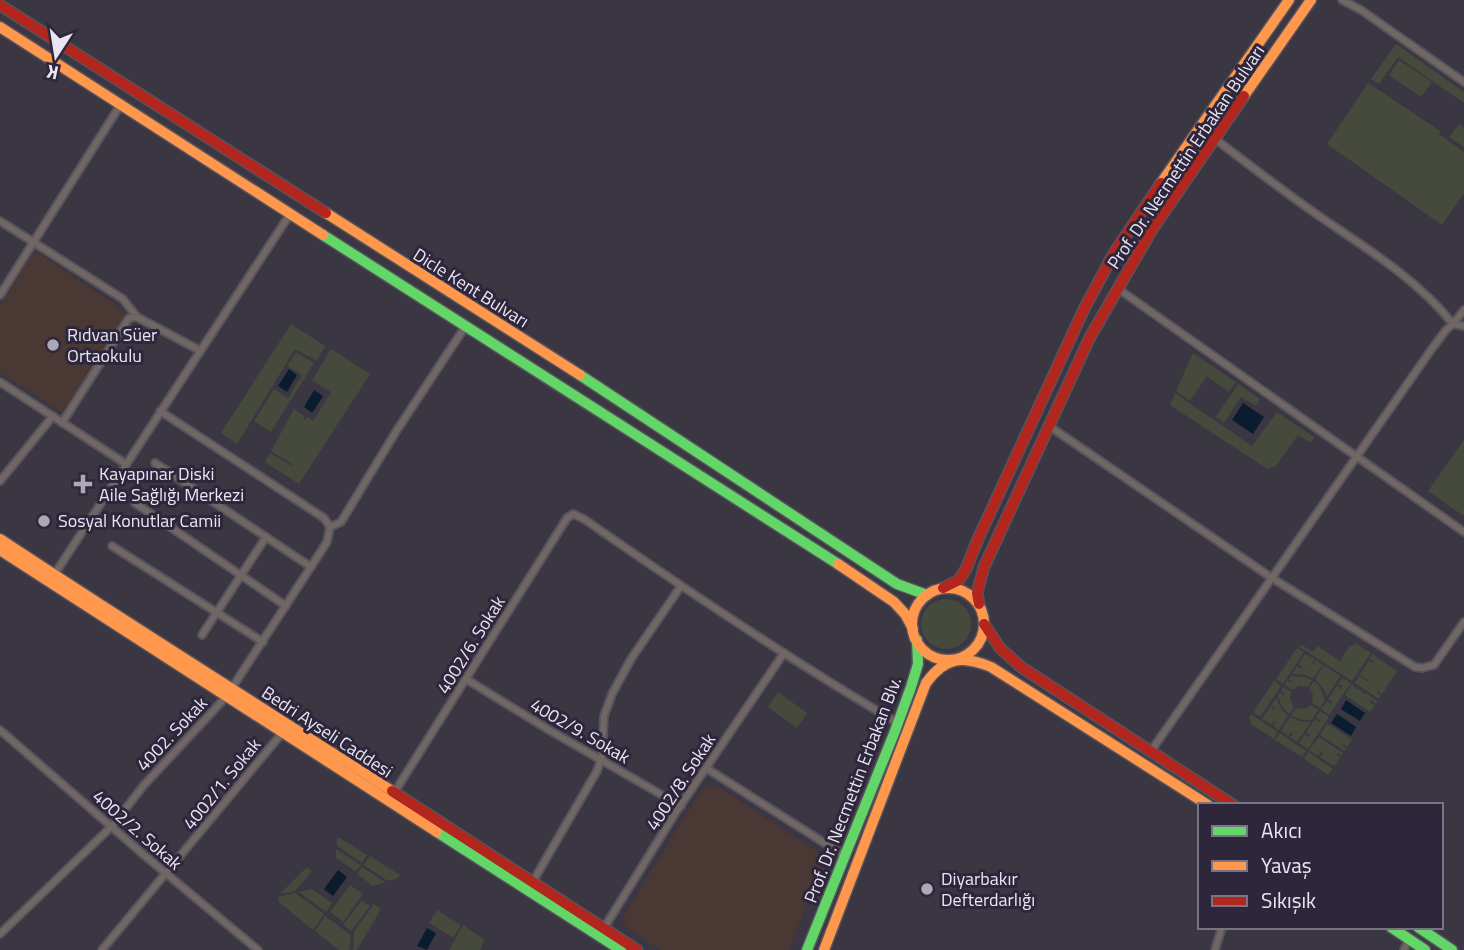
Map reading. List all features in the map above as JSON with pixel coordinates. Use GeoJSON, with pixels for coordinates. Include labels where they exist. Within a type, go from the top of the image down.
{"type":"FeatureCollection","features":[{"type":"Feature","properties":{"kind":"main road","name":"Prof. Dr. Necmettin Erbakan Bulvarı"},"geometry":{"type":"LineString","coordinates":[[943,589],[959,580],[966,569],[1084,309],[1114,253],[1289,0]]}},
{"type":"Feature","properties":{"kind":"main road","name":"Prof. Dr. Necmettin Erbakan Bulvarı"},"geometry":{"type":"LineString","coordinates":[[979,604],[978,593],[984,568],[1090,337],[1153,228],[1311,0]]}},
{"type":"Feature","properties":{"kind":"main road","name":"Dicle Kent Bulvarı"},"geometry":{"type":"LineString","coordinates":[[0,5],[582,376],[897,583],[927,595]]}},
{"type":"Feature","properties":{"kind":"main road","name":"Dicle Kent Bulvarı"},"geometry":{"type":"LineString","coordinates":[[0,27],[806,543],[894,602],[913,629]]}},
{"type":"Feature","properties":{"kind":"main road","name":"Bedri Ayseli Caddesi"},"geometry":{"type":"LineString","coordinates":[[0,539],[141,632],[283,732],[609,947],[621,950]]}},
{"type":"Feature","properties":{"kind":"main road","name":"Bedri Ayseli Caddesi"},"geometry":{"type":"LineString","coordinates":[[0,550],[394,793],[637,950]]}},
{"type":"Feature","properties":{"kind":"main road"},"geometry":{"type":"LineString","coordinates":[[957,659],[977,646],[982,636],[983,614],[972,597],[954,589],[943,589],[927,595],[915,610],[913,629],[924,650],[945,659],[978,661],[991,667],[1205,803]]}},
{"type":"Feature","properties":{"kind":"main road"},"geometry":{"type":"LineString","coordinates":[[984,624],[992,641],[1021,667],[1230,803]]}},
{"type":"Feature","properties":{"kind":"main road","name":"Prof. Dr. Necmettin Erbakan Blv."},"geometry":{"type":"LineString","coordinates":[[807,950],[898,723],[918,664],[917,640]]}},
{"type":"Feature","properties":{"kind":"main road","name":"Prof. Dr. Necmettin Erbakan Blv."},"geometry":{"type":"LineString","coordinates":[[824,950],[926,683],[932,673],[941,666],[957,659]]}},
{"type":"Feature","properties":{"kind":"main road"},"geometry":{"type":"LineString","coordinates":[[1394,929],[1425,950]]}},
{"type":"Feature","properties":{"kind":"main road"},"geometry":{"type":"LineString","coordinates":[[1421,929],[1452,950]]}},
{"type":"Feature","properties":{"kind":"street"},"geometry":{"type":"LineString","coordinates":[[1342,0],[1361,10],[1464,82]]}},
{"type":"Feature","properties":{"kind":"street"},"geometry":{"type":"LineString","coordinates":[[0,295],[121,104]]}},
{"type":"Feature","properties":{"kind":"street"},"geometry":{"type":"LineString","coordinates":[[1214,138],[1292,197],[1387,262],[1438,305],[1453,324],[1464,326]]}},
{"type":"Feature","properties":{"kind":"street"},"geometry":{"type":"LineString","coordinates":[[54,575],[290,214]]}},
{"type":"Feature","properties":{"kind":"street"},"geometry":{"type":"LineString","coordinates":[[0,222],[123,299],[137,317],[199,350]]}},
{"type":"Feature","properties":{"kind":"street"},"geometry":{"type":"LineString","coordinates":[[1118,288],[1464,531]]}},
{"type":"Feature","properties":{"kind":"street"},"geometry":{"type":"LineString","coordinates":[[1151,751],[1431,350],[1464,310]]}},
{"type":"Feature","properties":{"kind":"street"},"geometry":{"type":"LineString","coordinates":[[62,422],[129,318],[137,317]]}},
{"type":"Feature","properties":{"kind":"street","name":"4002. Sokak"},"geometry":{"type":"LineString","coordinates":[[0,934],[112,826],[144,785],[230,693],[327,542],[330,527],[341,522],[397,430],[465,327]]}},
{"type":"Feature","properties":{"kind":"street"},"geometry":{"type":"LineString","coordinates":[[0,382],[126,464]]}},
{"type":"Feature","properties":{"kind":"street"},"geometry":{"type":"LineString","coordinates":[[160,411],[324,518],[330,527]]}},
{"type":"Feature","properties":{"kind":"street"},"geometry":{"type":"LineString","coordinates":[[0,481],[53,416]]}},
{"type":"Feature","properties":{"kind":"street"},"geometry":{"type":"LineString","coordinates":[[1049,426],[1272,578],[1415,667],[1434,665],[1464,622]]}},
{"type":"Feature","properties":{"kind":"street"},"geometry":{"type":"LineString","coordinates":[[155,463],[311,567]]}},
{"type":"Feature","properties":{"kind":"street"},"geometry":{"type":"LineString","coordinates":[[135,503],[286,606]]}},
{"type":"Feature","properties":{"kind":"street","name":"4002/6. Sokak"},"geometry":{"type":"LineString","coordinates":[[394,793],[573,514],[681,586]]}},
{"type":"Feature","properties":{"kind":"street"},"geometry":{"type":"LineString","coordinates":[[202,635],[266,537]]}},
{"type":"Feature","properties":{"kind":"street"},"geometry":{"type":"LineString","coordinates":[[112,547],[263,642]]}},
{"type":"Feature","properties":{"kind":"street"},"geometry":{"type":"LineString","coordinates":[[533,883],[597,771],[601,759],[604,716],[612,694],[631,659],[681,586],[898,723]]}},
{"type":"Feature","properties":{"kind":"street","name":"4002/8. Sokak"},"geometry":{"type":"LineString","coordinates":[[604,928],[681,806],[784,653]]}},
{"type":"Feature","properties":{"kind":"street","name":"4002/9. Sokak"},"geometry":{"type":"LineString","coordinates":[[466,678],[681,806]]}},
{"type":"Feature","properties":{"kind":"street","name":"4002/2. Sokak"},"geometry":{"type":"LineString","coordinates":[[0,730],[258,950]]}},
{"type":"Feature","properties":{"kind":"street","name":"4002/1. Sokak"},"geometry":{"type":"LineString","coordinates":[[103,950],[283,732]]}},
{"type":"Feature","properties":{"kind":"street"},"geometry":{"type":"LineString","coordinates":[[706,768],[845,856]]}},
{"type":"Feature","properties":{"kind":"street"},"geometry":{"type":"LineString","coordinates":[[1215,950],[1221,929]]}},
{"type":"Feature","properties":{"kind":"street"},"geometry":{"type":"LineString","coordinates":[[1405,950],[1409,939]]}},
{"type":"Feature","properties":{"kind":"shaded area","name":"Rıdvan Süer Ortaokulu"},"geometry":{"type":"Polygon","coordinates":[[[33,254],[40,254],[122,309],[125,318],[62,412],[0,373],[0,305],[33,254]]]}},
{"type":"Feature","properties":{"kind":"shaded area"},"geometry":{"type":"Polygon","coordinates":[[[717,786],[825,857],[789,950],[660,950],[627,928],[624,923],[623,917],[702,789],[717,786]]]}},
{"type":"Feature","properties":{"kind":"green space"},"geometry":{"type":"Polygon","coordinates":[[[1396,44],[1464,92],[1464,103],[1398,57],[1379,84],[1371,79],[1396,44]]]}},
{"type":"Feature","properties":{"kind":"green space"},"geometry":{"type":"Polygon","coordinates":[[[1399,60],[1432,82],[1421,97],[1389,75],[1399,60]]]}},
{"type":"Feature","properties":{"kind":"green space"},"geometry":{"type":"Polygon","coordinates":[[[1368,83],[1440,131],[1439,134],[1464,152],[1464,193],[1442,225],[1327,144],[1368,83]]]}},
{"type":"Feature","properties":{"kind":"green space"},"geometry":{"type":"Polygon","coordinates":[[[1459,124],[1464,128],[1464,147],[1449,137],[1459,124]]]}},
{"type":"Feature","properties":{"kind":"green space"},"geometry":{"type":"Polygon","coordinates":[[[291,324],[325,346],[317,361],[295,349],[237,444],[221,433],[291,324]]]}},
{"type":"Feature","properties":{"kind":"green space"},"geometry":{"type":"Polygon","coordinates":[[[331,349],[370,374],[299,484],[265,462],[270,453],[292,466],[271,451],[294,409],[304,416],[303,419],[307,417],[313,421],[331,392],[312,380],[331,349]]]}},
{"type":"Feature","properties":{"kind":"green space"},"geometry":{"type":"Polygon","coordinates":[[[296,352],[314,363],[271,432],[254,421],[274,389],[288,398],[302,375],[287,366],[296,352]]]}},
{"type":"Feature","properties":{"kind":"green space"},"geometry":{"type":"Polygon","coordinates":[[[1193,353],[1236,382],[1229,392],[1207,376],[1190,401],[1176,391],[1193,353]]]}},
{"type":"Feature","properties":{"kind":"green space"},"geometry":{"type":"Polygon","coordinates":[[[1238,384],[1260,399],[1256,406],[1241,397],[1224,423],[1216,417],[1238,384]]]}},
{"type":"Feature","properties":{"kind":"green space"},"geometry":{"type":"Polygon","coordinates":[[[1175,393],[1252,446],[1277,412],[1314,437],[1311,443],[1298,435],[1276,466],[1267,469],[1170,405],[1175,393]]]}},
{"type":"Feature","properties":{"kind":"green space"},"geometry":{"type":"Polygon","coordinates":[[[1464,440],[1464,516],[1428,491],[1464,440]]]}},
{"type":"Feature","properties":{"kind":"green space"},"geometry":{"type":"Polygon","coordinates":[[[946,599],[964,606],[971,624],[964,642],[946,649],[928,642],[921,624],[928,606],[946,599]]]}},
{"type":"Feature","properties":{"kind":"green space"},"geometry":{"type":"Polygon","coordinates":[[[1355,643],[1371,653],[1352,681],[1298,646],[1302,645],[1313,652],[1317,646],[1340,661],[1350,645],[1355,643]]]}},
{"type":"Feature","properties":{"kind":"green space"},"geometry":{"type":"Polygon","coordinates":[[[1297,648],[1304,652],[1283,684],[1276,679],[1297,648]]]}},
{"type":"Feature","properties":{"kind":"green space"},"geometry":{"type":"Polygon","coordinates":[[[1305,654],[1315,659],[1312,663],[1314,665],[1316,660],[1323,665],[1313,678],[1292,674],[1297,666],[1301,669],[1302,666],[1298,664],[1305,654]]]}},
{"type":"Feature","properties":{"kind":"green space"},"geometry":{"type":"Polygon","coordinates":[[[1372,654],[1397,671],[1382,694],[1378,691],[1381,695],[1379,699],[1355,683],[1359,676],[1375,686],[1360,675],[1369,660],[1372,663],[1374,661],[1369,659],[1372,654]]]}},
{"type":"Feature","properties":{"kind":"green space"},"geometry":{"type":"Polygon","coordinates":[[[1324,665],[1340,676],[1327,697],[1315,679],[1324,665]]]}},
{"type":"Feature","properties":{"kind":"green space"},"geometry":{"type":"Polygon","coordinates":[[[1291,676],[1312,680],[1308,687],[1299,686],[1292,690],[1285,685],[1287,680],[1291,683],[1288,679],[1291,676]]]}},
{"type":"Feature","properties":{"kind":"green space"},"geometry":{"type":"Polygon","coordinates":[[[1342,678],[1351,683],[1329,715],[1321,709],[1327,701],[1331,704],[1332,701],[1328,699],[1337,686],[1341,689],[1342,686],[1338,684],[1342,678]]]}},
{"type":"Feature","properties":{"kind":"green space"},"geometry":{"type":"Polygon","coordinates":[[[1274,681],[1281,686],[1260,717],[1253,712],[1274,681]]]}},
{"type":"Feature","properties":{"kind":"green space"},"geometry":{"type":"Polygon","coordinates":[[[1314,681],[1320,687],[1325,700],[1320,708],[1312,703],[1313,695],[1309,688],[1314,681]]]}},
{"type":"Feature","properties":{"kind":"green space"},"geometry":{"type":"Polygon","coordinates":[[[1352,684],[1377,701],[1376,704],[1372,700],[1370,703],[1375,705],[1370,712],[1345,695],[1352,684]]]}},
{"type":"Feature","properties":{"kind":"green space"},"geometry":{"type":"Polygon","coordinates":[[[1283,687],[1291,692],[1290,699],[1294,708],[1289,714],[1278,697],[1279,692],[1283,695],[1285,693],[1281,691],[1283,687]]]}},
{"type":"Feature","properties":{"kind":"green space"},"geometry":{"type":"Polygon","coordinates":[[[778,692],[807,713],[797,728],[768,707],[778,692]]]}},
{"type":"Feature","properties":{"kind":"green space"},"geometry":{"type":"Polygon","coordinates":[[[1276,698],[1288,716],[1279,730],[1273,726],[1276,723],[1274,721],[1272,725],[1262,719],[1270,707],[1274,710],[1271,706],[1276,698]]]}},
{"type":"Feature","properties":{"kind":"green space"},"geometry":{"type":"Polygon","coordinates":[[[1310,705],[1318,710],[1312,720],[1291,716],[1296,708],[1305,709],[1310,705]]]}},
{"type":"Feature","properties":{"kind":"green space"},"geometry":{"type":"Polygon","coordinates":[[[1320,711],[1329,717],[1308,749],[1299,743],[1305,734],[1309,738],[1310,735],[1306,733],[1315,719],[1319,722],[1316,718],[1320,711]]]}},
{"type":"Feature","properties":{"kind":"green space"},"geometry":{"type":"Polygon","coordinates":[[[1251,714],[1278,732],[1274,739],[1252,725],[1249,718],[1251,714]]]}},
{"type":"Feature","properties":{"kind":"green space"},"geometry":{"type":"Polygon","coordinates":[[[1290,717],[1311,722],[1297,742],[1290,737],[1293,734],[1291,732],[1288,736],[1281,731],[1290,717]]]}},
{"type":"Feature","properties":{"kind":"green space"},"geometry":{"type":"Polygon","coordinates":[[[1327,723],[1352,740],[1347,747],[1343,744],[1342,746],[1347,748],[1344,751],[1320,735],[1327,723]]]}},
{"type":"Feature","properties":{"kind":"green space"},"geometry":{"type":"Polygon","coordinates":[[[1280,733],[1306,751],[1302,757],[1275,740],[1280,733]]]}},
{"type":"Feature","properties":{"kind":"green space"},"geometry":{"type":"Polygon","coordinates":[[[1319,737],[1343,753],[1341,756],[1338,753],[1336,755],[1340,757],[1334,766],[1320,757],[1323,754],[1321,752],[1318,756],[1309,750],[1319,737]]]}},
{"type":"Feature","properties":{"kind":"green space"},"geometry":{"type":"Polygon","coordinates":[[[1308,752],[1333,769],[1328,775],[1304,759],[1308,752]]]}},
{"type":"Feature","properties":{"kind":"green space"},"geometry":{"type":"Polygon","coordinates":[[[337,838],[367,855],[362,863],[337,846],[337,838]]]}},
{"type":"Feature","properties":{"kind":"green space"},"geometry":{"type":"Polygon","coordinates":[[[336,849],[361,865],[355,871],[336,858],[336,849]]]}},
{"type":"Feature","properties":{"kind":"green space"},"geometry":{"type":"Polygon","coordinates":[[[370,856],[400,875],[398,878],[388,881],[364,865],[370,856]]]}},
{"type":"Feature","properties":{"kind":"green space"},"geometry":{"type":"Polygon","coordinates":[[[307,867],[312,871],[295,891],[280,894],[307,867]]]}},
{"type":"Feature","properties":{"kind":"green space"},"geometry":{"type":"Polygon","coordinates":[[[362,867],[385,882],[373,886],[357,874],[362,867]]]}},
{"type":"Feature","properties":{"kind":"green space"},"geometry":{"type":"Polygon","coordinates":[[[350,885],[363,894],[343,922],[330,912],[350,885]]]}},
{"type":"Feature","properties":{"kind":"green space"},"geometry":{"type":"Polygon","coordinates":[[[312,889],[332,903],[326,912],[299,892],[312,889]]]}},
{"type":"Feature","properties":{"kind":"green space"},"geometry":{"type":"Polygon","coordinates":[[[295,893],[324,914],[313,930],[279,902],[278,897],[295,893]]]}},
{"type":"Feature","properties":{"kind":"green space"},"geometry":{"type":"Polygon","coordinates":[[[362,900],[370,906],[351,931],[343,925],[362,900]]]}},
{"type":"Feature","properties":{"kind":"green space"},"geometry":{"type":"Polygon","coordinates":[[[374,904],[381,909],[357,950],[353,950],[354,931],[374,904]]]}},
{"type":"Feature","properties":{"kind":"green space"},"geometry":{"type":"Polygon","coordinates":[[[437,910],[461,925],[453,938],[429,923],[437,910]]]}},
{"type":"Feature","properties":{"kind":"green space"},"geometry":{"type":"Polygon","coordinates":[[[325,916],[351,935],[349,950],[339,950],[315,931],[325,916]]]}},
{"type":"Feature","properties":{"kind":"green space"},"geometry":{"type":"Polygon","coordinates":[[[463,925],[485,940],[480,950],[449,950],[463,925]]]}},
{"type":"Feature","properties":{"kind":"water"},"geometry":{"type":"Polygon","coordinates":[[[289,369],[297,375],[287,392],[278,386],[289,369]]]}},
{"type":"Feature","properties":{"kind":"water"},"geometry":{"type":"Polygon","coordinates":[[[314,390],[323,396],[312,413],[304,407],[314,390]]]}},
{"type":"Feature","properties":{"kind":"water"},"geometry":{"type":"Polygon","coordinates":[[[1243,403],[1264,417],[1253,434],[1232,420],[1243,403]]]}},
{"type":"Feature","properties":{"kind":"water"},"geometry":{"type":"Polygon","coordinates":[[[1346,700],[1365,713],[1360,721],[1341,709],[1346,700]]]}},
{"type":"Feature","properties":{"kind":"water"},"geometry":{"type":"Polygon","coordinates":[[[1337,714],[1356,727],[1351,736],[1331,723],[1337,714]]]}},
{"type":"Feature","properties":{"kind":"water"},"geometry":{"type":"Polygon","coordinates":[[[338,870],[347,877],[333,896],[324,889],[338,870]]]}},
{"type":"Feature","properties":{"kind":"water"},"geometry":{"type":"Polygon","coordinates":[[[427,928],[436,933],[427,950],[417,946],[427,928]]]}},
{"type":"Feature","properties":{"kind":"traffic: fast"},"geometry":{"type":"LineString","coordinates":[[323,235],[838,564]]}},
{"type":"Feature","properties":{"kind":"traffic: fast"},"geometry":{"type":"LineString","coordinates":[[580,375],[897,584],[927,595]]}},
{"type":"Feature","properties":{"kind":"traffic: fast"},"geometry":{"type":"LineString","coordinates":[[807,950],[911,687],[918,664],[917,640]]}},
{"type":"Feature","properties":{"kind":"traffic: fast"},"geometry":{"type":"LineString","coordinates":[[437,832],[621,950]]}},
{"type":"Feature","properties":{"kind":"traffic: fast"},"geometry":{"type":"LineString","coordinates":[[1394,929],[1425,950]]}},
{"type":"Feature","properties":{"kind":"traffic: fast"},"geometry":{"type":"LineString","coordinates":[[1421,929],[1452,950]]}},
{"type":"Feature","properties":{"kind":"traffic: slow"},"geometry":{"type":"LineString","coordinates":[[1161,183],[1289,0]]}},
{"type":"Feature","properties":{"kind":"traffic: slow"},"geometry":{"type":"LineString","coordinates":[[1244,96],[1311,0]]}},
{"type":"Feature","properties":{"kind":"traffic: slow"},"geometry":{"type":"LineString","coordinates":[[0,27],[323,235]]}},
{"type":"Feature","properties":{"kind":"traffic: slow"},"geometry":{"type":"LineString","coordinates":[[326,213],[580,375]]}},
{"type":"Feature","properties":{"kind":"traffic: slow"},"geometry":{"type":"LineString","coordinates":[[0,539],[392,791]]}},
{"type":"Feature","properties":{"kind":"traffic: slow"},"geometry":{"type":"LineString","coordinates":[[0,550],[437,832]]}},
{"type":"Feature","properties":{"kind":"traffic: slow"},"geometry":{"type":"LineString","coordinates":[[838,564],[894,602],[913,629]]}},
{"type":"Feature","properties":{"kind":"traffic: slow"},"geometry":{"type":"LineString","coordinates":[[948,588],[968,594],[978,604],[984,624],[978,644],[968,654],[948,660],[928,654],[918,644],[912,624],[918,604],[928,594],[948,588]]}},
{"type":"Feature","properties":{"kind":"traffic: slow"},"geometry":{"type":"LineString","coordinates":[[824,950],[926,683],[947,663],[963,660],[991,667],[1205,803]]}},
{"type":"Feature","properties":{"kind":"traffic: jam"},"geometry":{"type":"LineString","coordinates":[[0,5],[326,213]]}},
{"type":"Feature","properties":{"kind":"traffic: jam"},"geometry":{"type":"LineString","coordinates":[[979,604],[977,593],[984,567],[1090,337],[1153,228],[1244,96]]}},
{"type":"Feature","properties":{"kind":"traffic: jam"},"geometry":{"type":"LineString","coordinates":[[943,588],[959,580],[966,569],[1084,309],[1114,253],[1161,183]]}},
{"type":"Feature","properties":{"kind":"traffic: jam"},"geometry":{"type":"LineString","coordinates":[[984,624],[1000,648],[1021,667],[1230,803]]}},
{"type":"Feature","properties":{"kind":"traffic: jam"},"geometry":{"type":"LineString","coordinates":[[392,791],[637,950]]}},
{"type":"Feature","properties":{"kind":"place","name":"Rıdvan Süer Ortaokulu"},"geometry":{"type":"Point","coordinates":[53,345]}},
{"type":"Feature","properties":{"kind":"place","name":"Kayapınar Diski Aile Sağlığı Merkezi"},"geometry":{"type":"Point","coordinates":[83,484]}},
{"type":"Feature","properties":{"kind":"place","name":"Sosyal Konutlar Camii"},"geometry":{"type":"Point","coordinates":[44,521]}},
{"type":"Feature","properties":{"kind":"place","name":"Diyarbakır Defterdarlığı"},"geometry":{"type":"Point","coordinates":[927,889]}}]}
